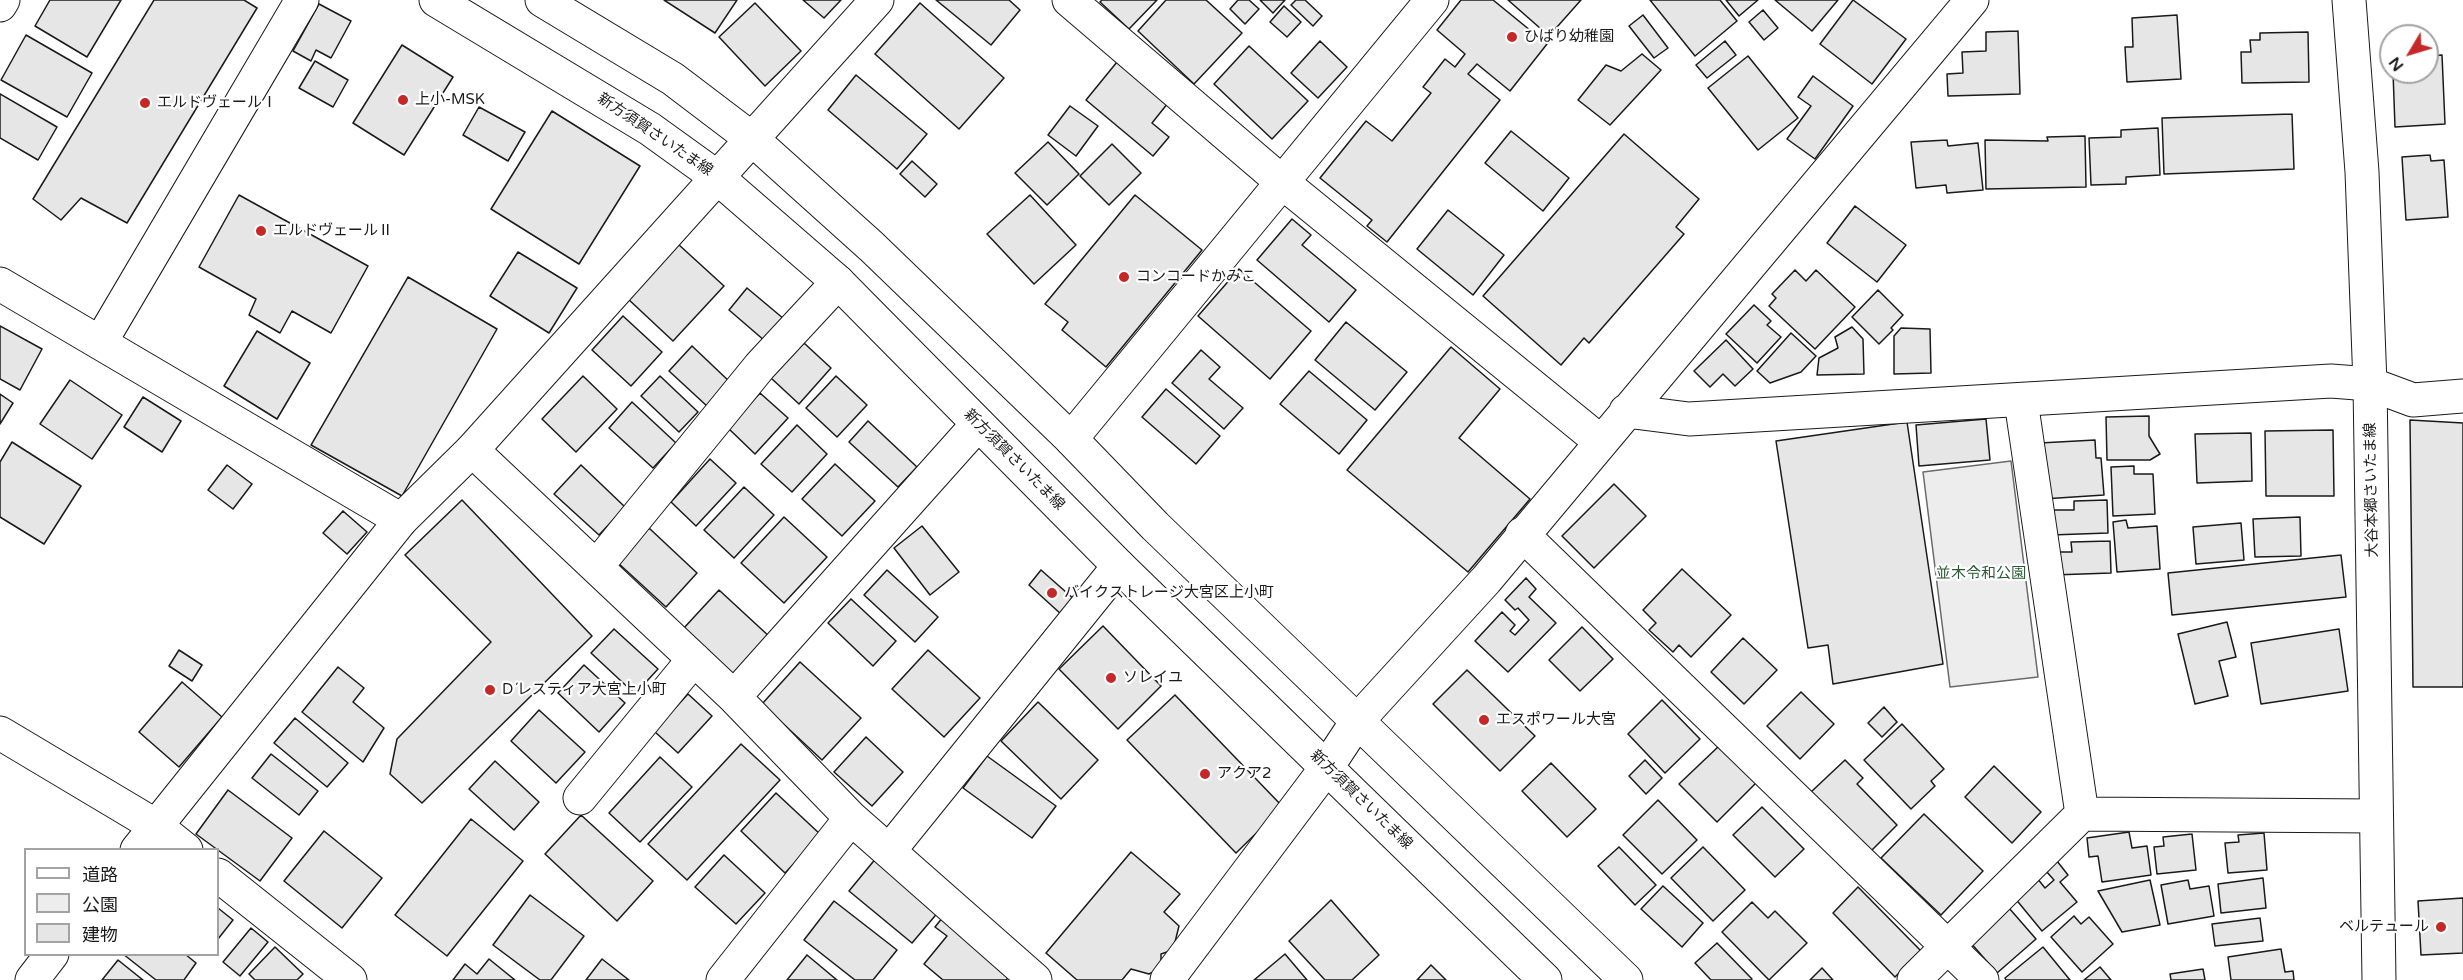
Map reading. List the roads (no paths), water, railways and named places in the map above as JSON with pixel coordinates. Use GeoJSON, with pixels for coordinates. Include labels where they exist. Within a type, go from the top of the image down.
{"type":"FeatureCollection","features":[{"type":"Feature","properties":{"kind":"street"},"geometry":{"type":"LineString","coordinates":[[0,5],[3,0]]}},
{"type":"Feature","properties":{"kind":"street"},"geometry":{"type":"LineString","coordinates":[[100,343],[302,0]]}},
{"type":"Feature","properties":{"kind":"street","name":"新方須賀さいたま線"},"geometry":{"type":"LineString","coordinates":[[436,0],[650,129],[718,178],[838,282],[1119,566],[1545,980]]}},
{"type":"Feature","properties":{"kind":"street"},"geometry":{"type":"LineString","coordinates":[[542,0],[673,79],[752,138],[872,247],[1071,439],[1155,526],[1626,980]]}},
{"type":"Feature","properties":{"kind":"street"},"geometry":{"type":"LineString","coordinates":[[146,838],[401,520],[472,450],[877,0]]}},
{"type":"Feature","properties":{"kind":"street"},"geometry":{"type":"LineString","coordinates":[[1069,0],[1282,182],[1600,442]]}},
{"type":"Feature","properties":{"kind":"street"},"geometry":{"type":"LineString","coordinates":[[1071,439],[1432,0]]}},
{"type":"Feature","properties":{"kind":"street"},"geometry":{"type":"LineString","coordinates":[[1167,980],[1327,767],[1358,720],[1486,580],[1522,534],[1972,0]]}},
{"type":"Feature","properties":{"kind":"street","name":"大谷本郷さいたま線"},"geometry":{"type":"LineString","coordinates":[[2349,0],[2362,172],[2370,384],[2379,980]]}},
{"type":"Feature","properties":{"kind":"street"},"geometry":{"type":"LineString","coordinates":[[596,567],[760,366],[838,282]]}},
{"type":"Feature","properties":{"kind":"street"},"geometry":{"type":"LineString","coordinates":[[0,284],[401,520]]}},
{"type":"Feature","properties":{"kind":"street"},"geometry":{"type":"LineString","coordinates":[[1626,411],[1689,419],[2331,381],[2370,384],[2413,400],[2463,396]]}},
{"type":"Feature","properties":{"kind":"street"},"geometry":{"type":"LineString","coordinates":[[2020,401],[2082,814]]}},
{"type":"Feature","properties":{"kind":"street"},"geometry":{"type":"LineString","coordinates":[[734,697],[978,424]]}},
{"type":"Feature","properties":{"kind":"street"},"geometry":{"type":"LineString","coordinates":[[472,450],[734,697],[851,818],[1035,980]]}},
{"type":"Feature","properties":{"kind":"street"},"geometry":{"type":"LineString","coordinates":[[1522,534],[1982,980]]}},
{"type":"Feature","properties":{"kind":"street"},"geometry":{"type":"LineString","coordinates":[[889,851],[1119,566]]}},
{"type":"Feature","properties":{"kind":"street"},"geometry":{"type":"LineString","coordinates":[[580,798],[694,659]]}},
{"type":"Feature","properties":{"kind":"street"},"geometry":{"type":"LineString","coordinates":[[0,733],[146,838],[182,848]]}},
{"type":"Feature","properties":{"kind":"street"},"geometry":{"type":"LineString","coordinates":[[1914,980],[2082,814],[2376,816]]}},
{"type":"Feature","properties":{"kind":"street"},"geometry":{"type":"LineString","coordinates":[[723,980],[851,818]]}},
{"type":"Feature","properties":{"kind":"street"},"geometry":{"type":"LineString","coordinates":[[219,876],[350,980]]}},
{"type":"Feature","properties":{"kind":"street"},"geometry":{"type":"LineString","coordinates":[[32,980],[50,956]]}},
{"type":"Feature","properties":{"kind":"place","name":"ひばり幼稚園"},"geometry":{"type":"Point","coordinates":[1512,37]}},
{"type":"Feature","properties":{"kind":"place","name":"上小-MSK"},"geometry":{"type":"Point","coordinates":[403,100]}},
{"type":"Feature","properties":{"kind":"place","name":"エルドヴェールⅠ"},"geometry":{"type":"Point","coordinates":[145,103]}},
{"type":"Feature","properties":{"kind":"place","name":"エルドヴェールⅡ"},"geometry":{"type":"Point","coordinates":[261,231]}},
{"type":"Feature","properties":{"kind":"place","name":"コンコードかみこ"},"geometry":{"type":"Point","coordinates":[1124,277]}},
{"type":"Feature","properties":{"kind":"place","name":"バイクストレージ大宮区上小町"},"geometry":{"type":"Point","coordinates":[1052,593]}},
{"type":"Feature","properties":{"kind":"place","name":"ソレイユ"},"geometry":{"type":"Point","coordinates":[1111,678]}},
{"type":"Feature","properties":{"kind":"place","name":"D´レスティア大宮上小町"},"geometry":{"type":"Point","coordinates":[490,690]}},
{"type":"Feature","properties":{"kind":"place","name":"エスポワール大宮"},"geometry":{"type":"Point","coordinates":[1484,720]}},
{"type":"Feature","properties":{"kind":"place","name":"アクア2"},"geometry":{"type":"Point","coordinates":[1205,774]}},
{"type":"Feature","properties":{"kind":"place","name":"ベルテュール"},"geometry":{"type":"Point","coordinates":[2441,927]}},
{"type":"Feature","properties":{"kind":"park label","name":"並木令和公園"},"geometry":{"type":"Point","coordinates":[1981,574]}}]}
